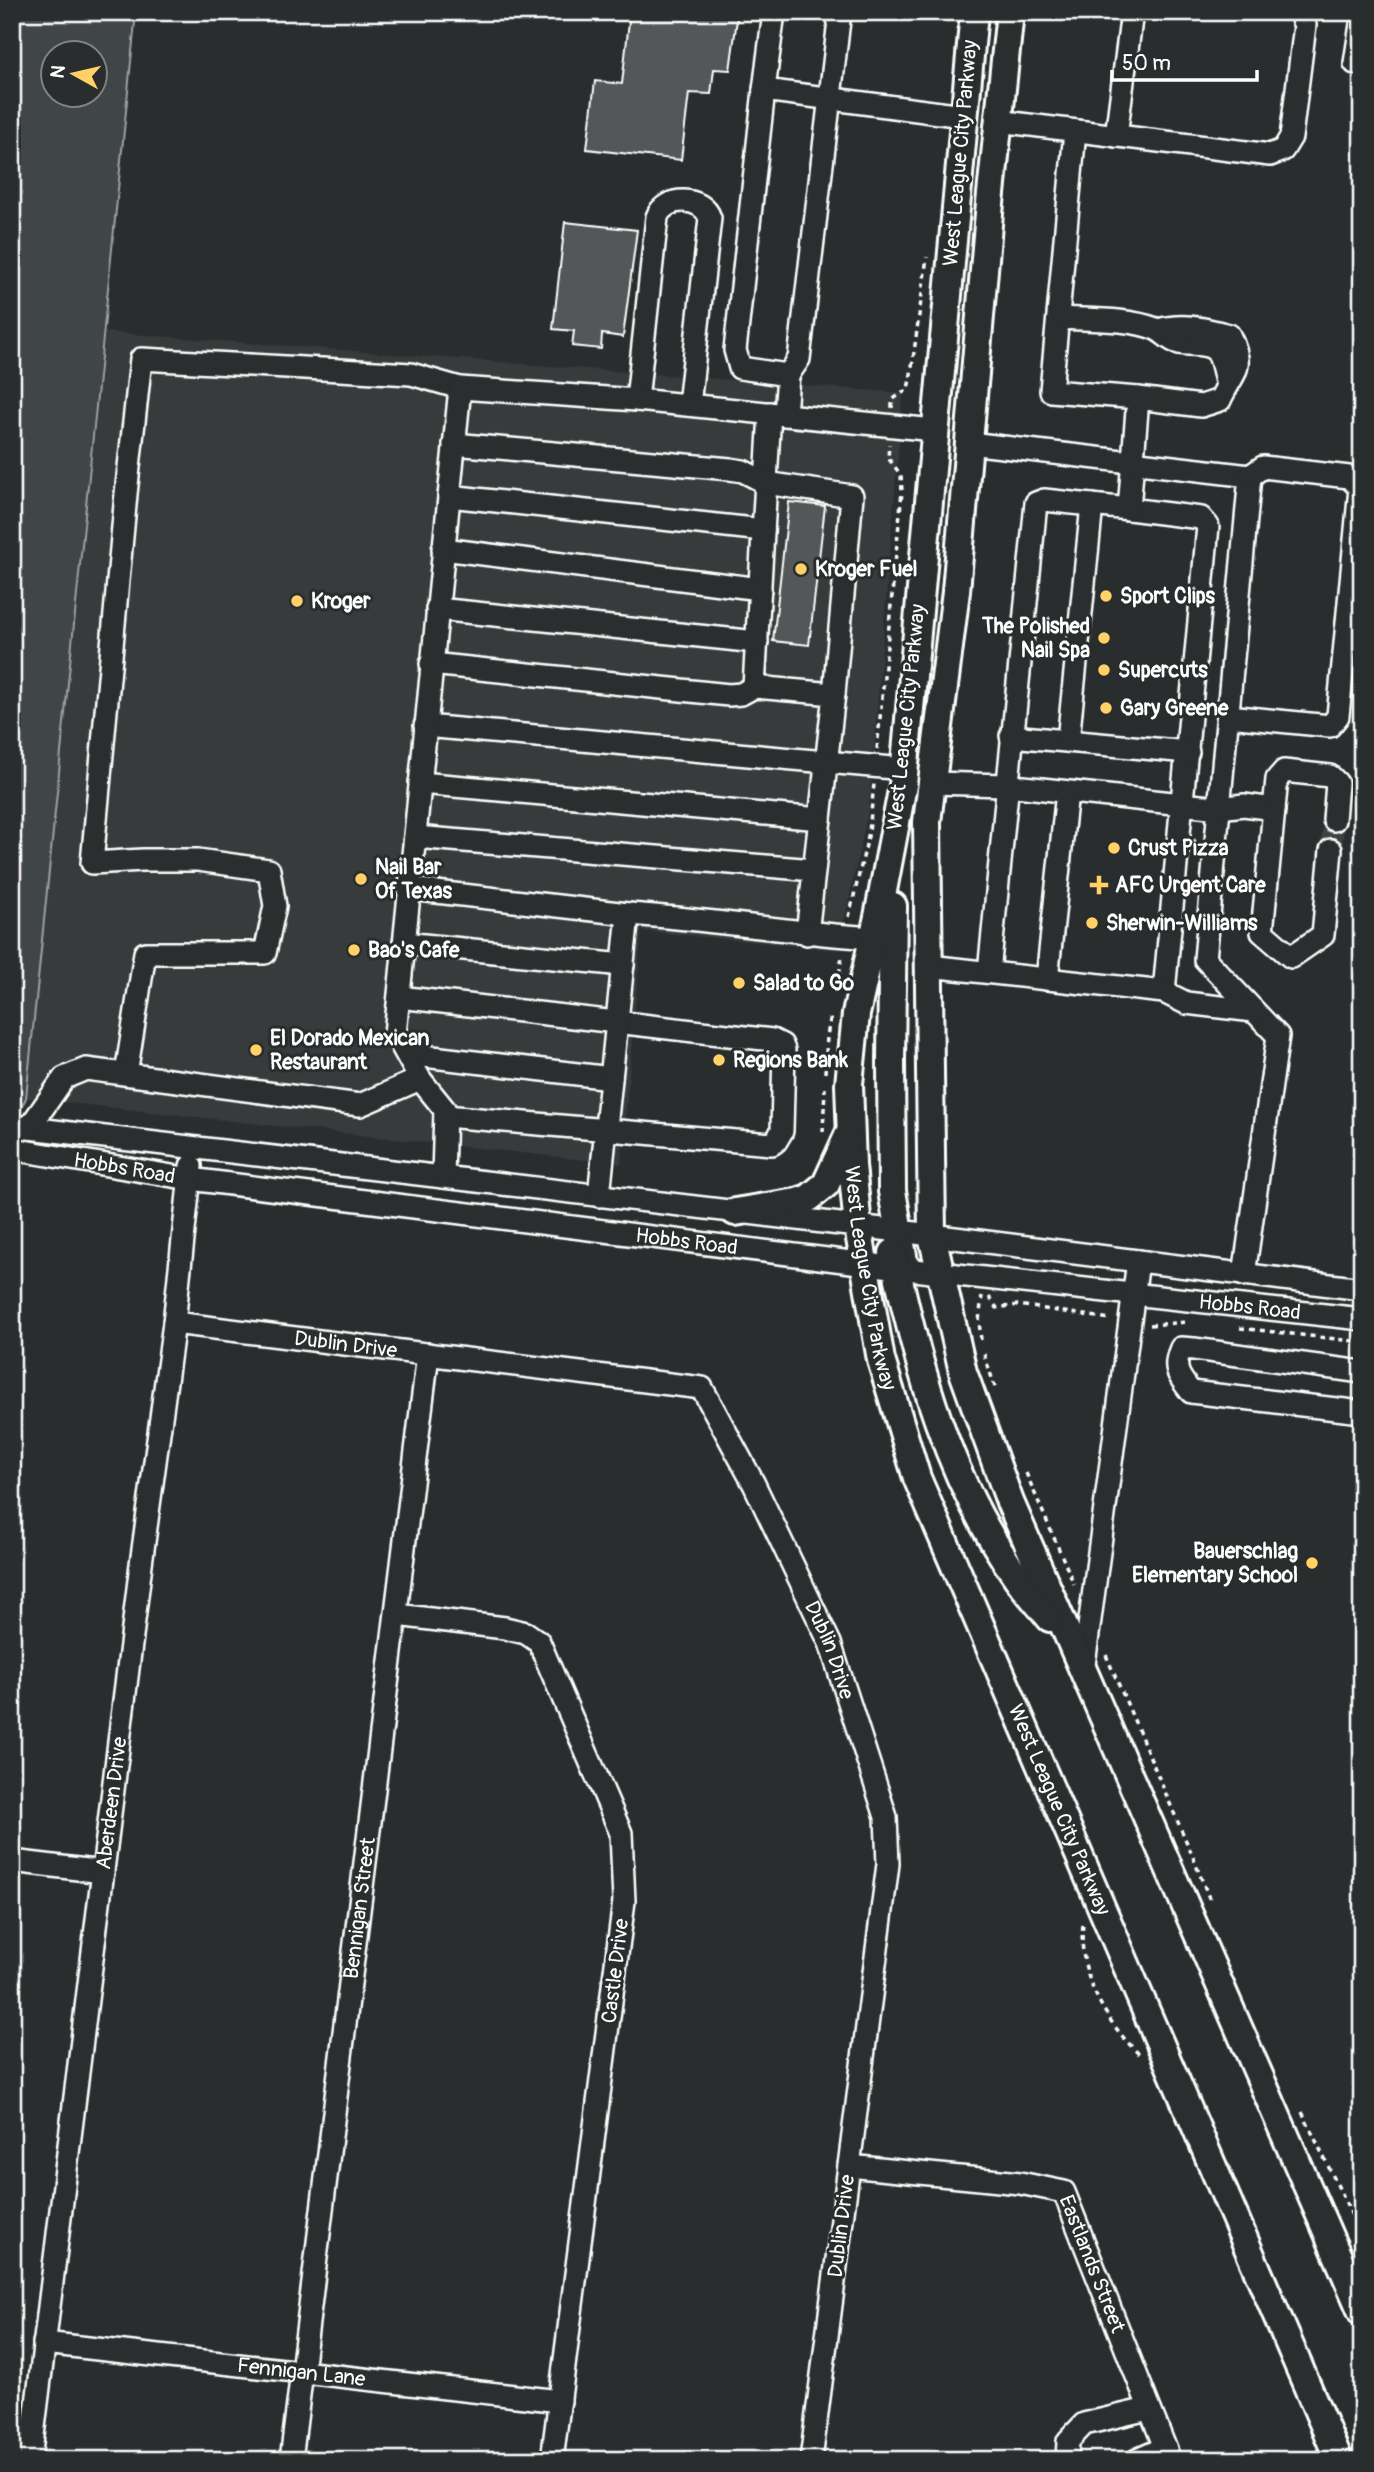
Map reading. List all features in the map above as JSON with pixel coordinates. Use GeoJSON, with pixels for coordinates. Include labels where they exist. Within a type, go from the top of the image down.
{"type":"FeatureCollection","features":[{"type":"Feature","properties":{"kind":"main road","name":"West League City Parkway"},"geometry":{"type":"LineString","coordinates":[[974,12],[904,777],[856,1014],[849,1084],[858,1227],[881,1360],[916,1478],[1339,2460]]}},
{"type":"Feature","properties":{"kind":"main road","name":"West League City Parkway"},"geometry":{"type":"LineString","coordinates":[[1010,12],[956,591],[928,822],[932,1235],[964,1372],[1010,1502],[1362,2312]]}},
{"type":"Feature","properties":{"kind":"main road"},"geometry":{"type":"LineString","coordinates":[[963,116],[999,121]]}},
{"type":"Feature","properties":{"kind":"main road"},"geometry":{"type":"LineString","coordinates":[[934,430],[969,443]]}},
{"type":"Feature","properties":{"kind":"main road"},"geometry":{"type":"LineString","coordinates":[[904,777],[892,925],[892,1191],[894,1231],[901,1268],[927,1388],[958,1474],[1016,1576],[1048,1616],[1080,1664]]}},
{"type":"Feature","properties":{"kind":"main road"},"geometry":{"type":"LineString","coordinates":[[735,1212],[809,1198],[826,1184],[851,1131]]}},
{"type":"Feature","properties":{"kind":"street"},"geometry":{"type":"LineString","coordinates":[[774,12],[735,350],[740,368],[788,375]]}},
{"type":"Feature","properties":{"kind":"street"},"geometry":{"type":"LineString","coordinates":[[754,687],[766,483],[788,375],[799,359],[840,12]]}},
{"type":"Feature","properties":{"kind":"street"},"geometry":{"type":"LineString","coordinates":[[1116,136],[1132,12]]}},
{"type":"Feature","properties":{"kind":"street"},"geometry":{"type":"LineString","coordinates":[[999,121],[1270,155],[1283,150],[1291,137],[1305,25],[1299,12]]}},
{"type":"Feature","properties":{"kind":"street"},"geometry":{"type":"LineString","coordinates":[[1362,18],[1355,64],[1362,64]]}},
{"type":"Feature","properties":{"kind":"street"},"geometry":{"type":"LineString","coordinates":[[764,90],[963,116]]}},
{"type":"Feature","properties":{"kind":"street"},"geometry":{"type":"LineString","coordinates":[[1059,317],[1134,323],[1159,330],[1171,341],[1199,344],[1214,349],[1221,357],[1221,369],[1227,385],[1220,400],[1201,406],[1051,391],[1074,131]]}},
{"type":"Feature","properties":{"kind":"street"},"geometry":{"type":"LineString","coordinates":[[637,400],[656,217],[666,204],[697,204],[708,210],[710,218],[689,405]]}},
{"type":"Feature","properties":{"kind":"street"},"geometry":{"type":"LineString","coordinates":[[126,1074],[145,953],[265,953],[275,906],[269,870],[198,860],[92,863],[141,359],[411,374],[460,388],[637,400],[934,430]]}},
{"type":"Feature","properties":{"kind":"street"},"geometry":{"type":"LineString","coordinates":[[443,1177],[445,1110],[420,1079],[395,1034],[460,388]]}},
{"type":"Feature","properties":{"kind":"street"},"geometry":{"type":"LineString","coordinates":[[1129,509],[1139,398]]}},
{"type":"Feature","properties":{"kind":"street"},"geometry":{"type":"LineString","coordinates":[[969,443],[1250,476],[1263,467],[1349,477],[1360,488],[1338,716],[1330,726],[1228,716]]}},
{"type":"Feature","properties":{"kind":"street"},"geometry":{"type":"LineString","coordinates":[[454,444],[730,469],[743,471],[766,483],[852,496],[834,694],[807,934]]}},
{"type":"Feature","properties":{"kind":"street"},"geometry":{"type":"LineString","coordinates":[[1244,1275],[1278,1036],[1205,959],[1250,476]]}},
{"type":"Feature","properties":{"kind":"street"},"geometry":{"type":"LineString","coordinates":[[449,496],[763,530]]}},
{"type":"Feature","properties":{"kind":"street"},"geometry":{"type":"LineString","coordinates":[[989,972],[1036,503],[1044,500],[1129,509],[1201,518],[1208,526],[1164,992]]}},
{"type":"Feature","properties":{"kind":"street"},"geometry":{"type":"LineString","coordinates":[[1068,741],[1093,505]]}},
{"type":"Feature","properties":{"kind":"street"},"geometry":{"type":"LineString","coordinates":[[443,549],[760,589]]}},
{"type":"Feature","properties":{"kind":"street"},"geometry":{"type":"LineString","coordinates":[[437,610],[757,642]]}},
{"type":"Feature","properties":{"kind":"street"},"geometry":{"type":"LineString","coordinates":[[431,664],[729,695],[741,694],[754,687],[834,694]]}},
{"type":"Feature","properties":{"kind":"street"},"geometry":{"type":"LineString","coordinates":[[425,726],[826,763],[904,777]]}},
{"type":"Feature","properties":{"kind":"street"},"geometry":{"type":"LineString","coordinates":[[1011,736],[1188,752]]}},
{"type":"Feature","properties":{"kind":"street"},"geometry":{"type":"LineString","coordinates":[[1331,850],[1323,934],[1292,957],[1262,932],[1277,779],[1284,771],[1330,776],[1337,783],[1334,820]]}},
{"type":"Feature","properties":{"kind":"street"},"geometry":{"type":"LineString","coordinates":[[420,783],[820,819]]}},
{"type":"Feature","properties":{"kind":"street"},"geometry":{"type":"LineString","coordinates":[[932,783],[1006,785],[1183,805],[1219,808],[1244,805],[1275,809]]}},
{"type":"Feature","properties":{"kind":"street"},"geometry":{"type":"LineString","coordinates":[[1047,979],[1068,792]]}},
{"type":"Feature","properties":{"kind":"street"},"geometry":{"type":"LineString","coordinates":[[415,837],[814,870]]}},
{"type":"Feature","properties":{"kind":"street"},"geometry":{"type":"LineString","coordinates":[[410,889],[628,914],[693,918],[807,934],[873,938]]}},
{"type":"Feature","properties":{"kind":"street"},"geometry":{"type":"LineString","coordinates":[[599,1196],[628,914]]}},
{"type":"Feature","properties":{"kind":"street"},"geometry":{"type":"LineString","coordinates":[[404,943],[622,965]]}},
{"type":"Feature","properties":{"kind":"street"},"geometry":{"type":"LineString","coordinates":[[929,965],[1164,992],[1186,1003],[1255,1011]]}},
{"type":"Feature","properties":{"kind":"street"},"geometry":{"type":"LineString","coordinates":[[399,997],[778,1042],[784,1050],[782,1130],[776,1142],[766,1144],[445,1116]]}},
{"type":"Feature","properties":{"kind":"street"},"geometry":{"type":"LineString","coordinates":[[407,1054],[611,1078]]}},
{"type":"Feature","properties":{"kind":"street"},"geometry":{"type":"LineString","coordinates":[[21,1127],[64,1078],[86,1069],[360,1105],[420,1079]]}},
{"type":"Feature","properties":{"kind":"street","name":"Hobbs Road"},"geometry":{"type":"LineString","coordinates":[[21,1127],[1362,1289]]}},
{"type":"Feature","properties":{"kind":"street","name":"Aberdeen Drive"},"geometry":{"type":"LineString","coordinates":[[30,2460],[174,1323],[193,1148]]}},
{"type":"Feature","properties":{"kind":"street","name":"Hobbs Road"},"geometry":{"type":"LineString","coordinates":[[12,1149],[190,1179],[939,1273],[1362,1319]]}},
{"type":"Feature","properties":{"kind":"street"},"geometry":{"type":"LineString","coordinates":[[1080,1664],[1138,1261]]}},
{"type":"Feature","properties":{"kind":"street","name":"Dublin Drive"},"geometry":{"type":"LineString","coordinates":[[174,1323],[702,1388],[754,1484],[830,1643],[886,1817],[887,1864],[811,2460]]}},
{"type":"Feature","properties":{"kind":"street"},"geometry":{"type":"LineString","coordinates":[[1362,1372],[1181,1348],[1176,1360],[1178,1377],[1191,1392],[1362,1412]]}},
{"type":"Feature","properties":{"kind":"street","name":"Bennigan Street"},"geometry":{"type":"LineString","coordinates":[[291,2460],[428,1354]]}},
{"type":"Feature","properties":{"kind":"street","name":"Castle Drive"},"geometry":{"type":"LineString","coordinates":[[397,1615],[505,1628],[526,1633],[540,1642],[621,1833],[624,1901],[552,2460]]}},
{"type":"Feature","properties":{"kind":"street"},"geometry":{"type":"LineString","coordinates":[[12,1861],[103,1872]]}},
{"type":"Feature","properties":{"kind":"street","name":"Eastlands Street"},"geometry":{"type":"LineString","coordinates":[[849,2166],[1020,2183],[1064,2192],[1167,2454]]}},
{"type":"Feature","properties":{"kind":"street","name":"Fennigan Lane"},"geometry":{"type":"LineString","coordinates":[[44,2343],[560,2401]]}},
{"type":"Feature","properties":{"kind":"street"},"geometry":{"type":"LineString","coordinates":[[1067,2460],[1068,2441],[1084,2424],[1148,2409]]}},
{"type":"Feature","properties":{"kind":"street"},"geometry":{"type":"LineString","coordinates":[[1137,2460],[1167,2454]]}},
{"type":"Feature","properties":{"kind":"path"},"geometry":{"type":"LineString","coordinates":[[998,1395],[981,1345],[978,1321],[981,1297],[988,1295],[997,1308],[1018,1306],[1154,1325],[1199,1323]]}},
{"type":"Feature","properties":{"kind":"path"},"geometry":{"type":"LineString","coordinates":[[1238,1328],[1362,1342]]}},
{"type":"Feature","properties":{"kind":"path"},"geometry":{"type":"LineString","coordinates":[[1024,1469],[1076,1588]]}},
{"type":"Feature","properties":{"kind":"path"},"geometry":{"type":"LineString","coordinates":[[1105,1653],[1194,1857],[1212,1906]]}},
{"type":"Feature","properties":{"kind":"path"},"geometry":{"type":"LineString","coordinates":[[1298,2103],[1362,2236]]}},
{"type":"Feature","properties":{"kind":"shaded area"},"geometry":{"type":"Polygon","coordinates":[[[12,12],[136,12],[26,1098],[12,1126],[12,12]]]}},
{"type":"Feature","properties":{"kind":"shaded area"},"geometry":{"type":"Polygon","coordinates":[[[105,332],[903,393],[869,807],[838,950],[642,931],[621,1164],[26,1098],[105,332]]]}},
{"type":"Feature","properties":{"kind":"building"},"geometry":{"type":"Polygon","coordinates":[[[630,12],[738,12],[730,70],[714,69],[711,94],[689,93],[681,160],[587,149],[595,81],[622,84],[630,12]]]}},
{"type":"Feature","properties":{"kind":"building"},"geometry":{"type":"Polygon","coordinates":[[[565,222],[637,230],[623,337],[602,334],[601,349],[572,346],[574,331],[553,329],[565,222]]]}},
{"type":"Feature","properties":{"kind":"building"},"geometry":{"type":"Polygon","coordinates":[[[789,502],[825,506],[809,645],[773,641],[789,502]]]}},
{"type":"Feature","properties":{"kind":"tunnel"},"geometry":{"type":"LineString","coordinates":[[1331,850],[1334,820]]}},
{"type":"Feature","properties":{"kind":"place","name":"Kroger Fuel"},"geometry":{"type":"Point","coordinates":[801,569]}},
{"type":"Feature","properties":{"kind":"place","name":"Sport Clips"},"geometry":{"type":"Point","coordinates":[1106,596]}},
{"type":"Feature","properties":{"kind":"place","name":"Kroger"},"geometry":{"type":"Point","coordinates":[297,601]}},
{"type":"Feature","properties":{"kind":"place","name":"The Polished Nail Spa"},"geometry":{"type":"Point","coordinates":[1104,638]}},
{"type":"Feature","properties":{"kind":"place","name":"Supercuts"},"geometry":{"type":"Point","coordinates":[1104,670]}},
{"type":"Feature","properties":{"kind":"place","name":"Gary Greene"},"geometry":{"type":"Point","coordinates":[1106,708]}},
{"type":"Feature","properties":{"kind":"place","name":"Crust Pizza"},"geometry":{"type":"Point","coordinates":[1114,848]}},
{"type":"Feature","properties":{"kind":"place","name":"Nail Bar Of Texas"},"geometry":{"type":"Point","coordinates":[361,879]}},
{"type":"Feature","properties":{"kind":"place","name":"AFC Urgent Care"},"geometry":{"type":"Point","coordinates":[1099,885]}},
{"type":"Feature","properties":{"kind":"place","name":"Sherwin-Williams"},"geometry":{"type":"Point","coordinates":[1092,923]}},
{"type":"Feature","properties":{"kind":"place","name":"Bao's Cafe"},"geometry":{"type":"Point","coordinates":[354,950]}},
{"type":"Feature","properties":{"kind":"place","name":"Salad to Go"},"geometry":{"type":"Point","coordinates":[739,983]}},
{"type":"Feature","properties":{"kind":"place","name":"El Dorado Mexican Restaurant"},"geometry":{"type":"Point","coordinates":[256,1050]}},
{"type":"Feature","properties":{"kind":"place","name":"Regions Bank"},"geometry":{"type":"Point","coordinates":[719,1060]}},
{"type":"Feature","properties":{"kind":"place","name":"Bauerschlag Elementary School"},"geometry":{"type":"Point","coordinates":[1312,1563]}}]}
